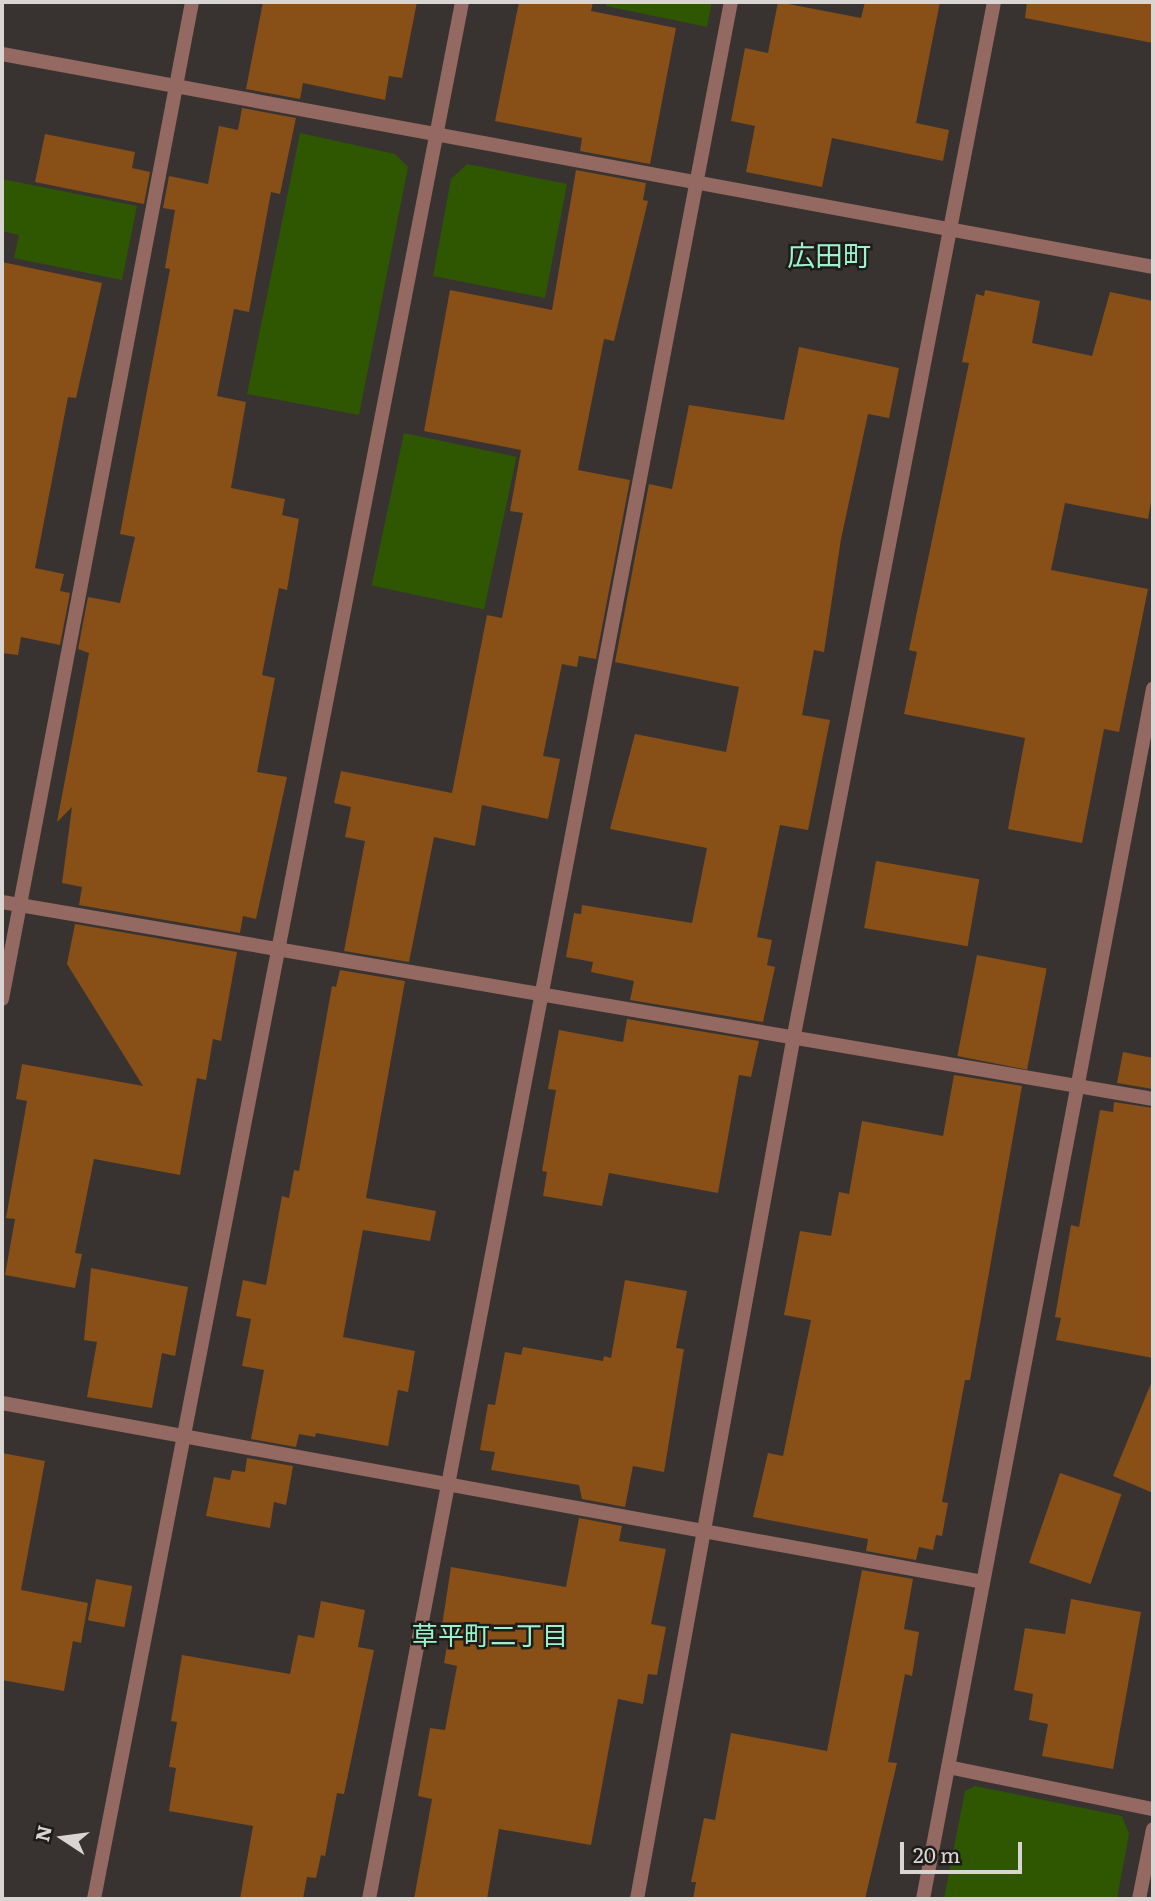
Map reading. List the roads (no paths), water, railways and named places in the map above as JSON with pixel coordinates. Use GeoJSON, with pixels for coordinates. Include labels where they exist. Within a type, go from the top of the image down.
{"type":"FeatureCollection","features":[{"type":"Feature","properties":{"kind":"street"},"geometry":{"type":"LineString","coordinates":[[2,999],[192,2]]}},
{"type":"Feature","properties":{"kind":"street"},"geometry":{"type":"LineString","coordinates":[[94,1899],[462,2]]}},
{"type":"Feature","properties":{"kind":"street"},"geometry":{"type":"LineString","coordinates":[[369,1899],[731,2]]}},
{"type":"Feature","properties":{"kind":"street"},"geometry":{"type":"LineString","coordinates":[[637,1899],[794,1035],[994,2]]}},
{"type":"Feature","properties":{"kind":"street"},"geometry":{"type":"LineString","coordinates":[[2,54],[949,233],[1153,267]]}},
{"type":"Feature","properties":{"kind":"street"},"geometry":{"type":"LineString","coordinates":[[923,1899],[1153,689]]}},
{"type":"Feature","properties":{"kind":"street"},"geometry":{"type":"LineString","coordinates":[[2,902],[794,1035],[1153,1099]]}},
{"type":"Feature","properties":{"kind":"street"},"geometry":{"type":"LineString","coordinates":[[2,1403],[983,1582]]}},
{"type":"Feature","properties":{"kind":"street"},"geometry":{"type":"LineString","coordinates":[[948,1767],[1153,1809]]}},
{"type":"Feature","properties":{"kind":"street"},"geometry":{"type":"LineString","coordinates":[[1139,1899],[1153,1829]]}},
{"type":"Feature","properties":{"kind":"district","name":"広田町"},"geometry":{"type":"Point","coordinates":[829,254]}},
{"type":"Feature","properties":{"kind":"district","name":"草平町二丁目"},"geometry":{"type":"Point","coordinates":[490,1634]}}]}
